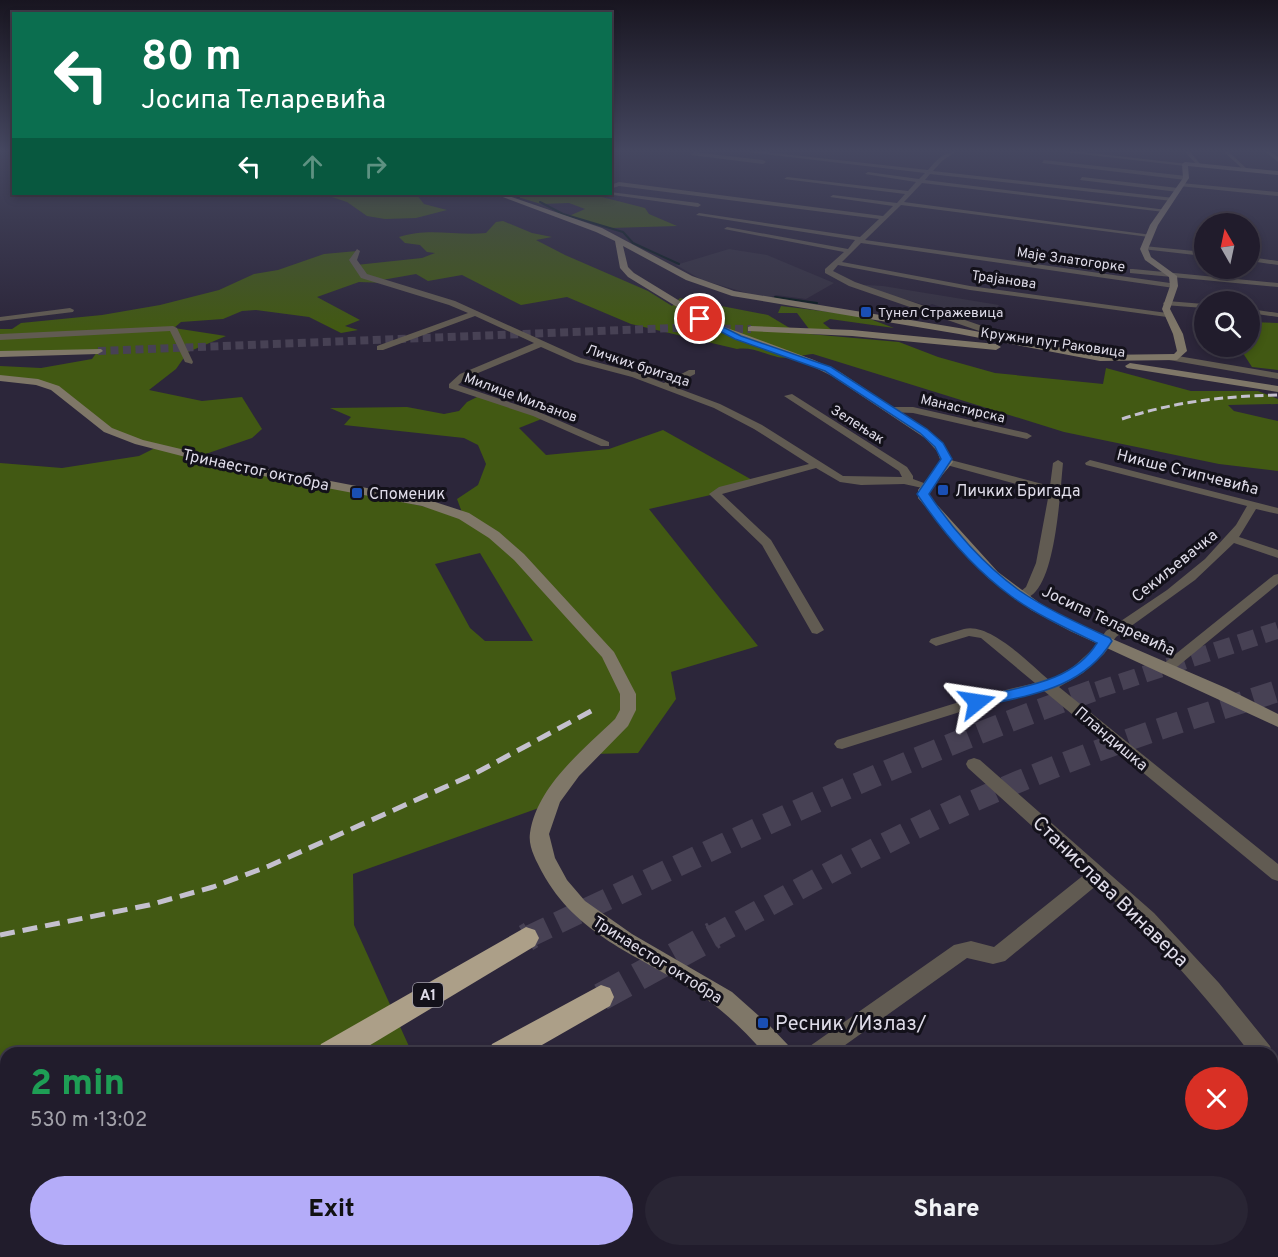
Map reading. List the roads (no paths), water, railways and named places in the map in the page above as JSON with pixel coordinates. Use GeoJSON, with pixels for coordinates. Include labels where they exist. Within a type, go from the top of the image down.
{"type":"FeatureCollection","features":[{"type":"Feature","properties":{"kind":"highway","name":"A1"},"geometry":{"type":"LineString","coordinates":[[341,1047],[526,938]]}},
{"type":"Feature","properties":{"kind":"highway"},"geometry":{"type":"LineString","coordinates":[[513,1047],[601,997]]}},
{"type":"Feature","properties":{"kind":"street"},"geometry":{"type":"LineString","coordinates":[[542,211],[618,239],[689,278],[732,293],[935,327],[1100,358],[1172,358],[1278,376]]}},
{"type":"Feature","properties":{"kind":"street"},"geometry":{"type":"LineString","coordinates":[[824,211],[884,218]]}},
{"type":"Feature","properties":{"kind":"street"},"geometry":{"type":"LineString","coordinates":[[892,211],[828,271],[832,275],[982,328],[992,333],[992,338]]}},
{"type":"Feature","properties":{"kind":"street"},"geometry":{"type":"LineString","coordinates":[[964,211],[1152,230]]}},
{"type":"Feature","properties":{"kind":"street"},"geometry":{"type":"LineString","coordinates":[[1164,211],[1144,248],[1149,259],[1172,275],[1174,286],[1167,303],[1167,315],[1182,347],[1180,355],[1172,358]]}},
{"type":"Feature","properties":{"kind":"street","name":"Маје Златогорке"},"geometry":{"type":"LineString","coordinates":[[699,215],[1174,286]]}},
{"type":"Feature","properties":{"kind":"street"},"geometry":{"type":"LineString","coordinates":[[1142,225],[1152,230]]}},
{"type":"Feature","properties":{"kind":"street"},"geometry":{"type":"LineString","coordinates":[[727,229],[850,251]]}},
{"type":"Feature","properties":{"kind":"street"},"geometry":{"type":"LineString","coordinates":[[862,238],[1172,275],[1278,285]]}},
{"type":"Feature","properties":{"kind":"street"},"geometry":{"type":"LineString","coordinates":[[618,239],[621,258],[631,275],[700,319],[738,337],[828,369],[935,441],[947,462]]}},
{"type":"Feature","properties":{"kind":"street"},"geometry":{"type":"LineString","coordinates":[[1144,248],[1194,253]]}},
{"type":"Feature","properties":{"kind":"street","name":"Личких бригада"},"geometry":{"type":"LineString","coordinates":[[357,251],[353,260],[362,275],[452,303],[583,362],[635,375],[745,419],[817,465],[846,480],[907,480],[927,486]]}},
{"type":"Feature","properties":{"kind":"street"},"geometry":{"type":"LineString","coordinates":[[621,258],[640,252]]}},
{"type":"Feature","properties":{"kind":"street"},"geometry":{"type":"LineString","coordinates":[[1260,260],[1278,262]]}},
{"type":"Feature","properties":{"kind":"street","name":"Трајанова"},"geometry":{"type":"LineString","coordinates":[[838,263],[970,288],[1167,315]]}},
{"type":"Feature","properties":{"kind":"street"},"geometry":{"type":"LineString","coordinates":[[1167,303],[1194,305]]}},
{"type":"Feature","properties":{"kind":"street"},"geometry":{"type":"LineString","coordinates":[[0,319],[70,310]]}},
{"type":"Feature","properties":{"kind":"street"},"geometry":{"type":"LineString","coordinates":[[1260,312],[1278,315]]}},
{"type":"Feature","properties":{"kind":"street"},"geometry":{"type":"LineString","coordinates":[[380,348],[476,313]]}},
{"type":"Feature","properties":{"kind":"street"},"geometry":{"type":"LineString","coordinates":[[931,340],[935,327]]}},
{"type":"Feature","properties":{"kind":"street"},"geometry":{"type":"LineString","coordinates":[[0,337],[173,328],[189,362]]}},
{"type":"Feature","properties":{"kind":"street","name":"Кружни пут Раковица"},"geometry":{"type":"LineString","coordinates":[[751,329],[931,340],[1278,389]]}},
{"type":"Feature","properties":{"kind":"street","name":"Милице Миљанов"},"geometry":{"type":"LineString","coordinates":[[540,344],[463,376],[452,386],[536,414],[604,444]]}},
{"type":"Feature","properties":{"kind":"street"},"geometry":{"type":"LineString","coordinates":[[0,354],[98,351]]}},
{"type":"Feature","properties":{"kind":"street"},"geometry":{"type":"LineString","coordinates":[[664,386],[692,372]]}},
{"type":"Feature","properties":{"kind":"street","name":"Тринаестог октобра"},"geometry":{"type":"LineString","coordinates":[[0,378],[38,382],[55,388],[100,424],[124,436],[175,453],[448,509],[494,535],[519,557],[609,655],[625,685],[628,702],[622,722],[558,791],[546,810],[539,845],[551,873],[569,897],[595,920],[723,998],[774,1047]]}},
{"type":"Feature","properties":{"kind":"street","name":"Зелењак"},"geometry":{"type":"LineString","coordinates":[[789,396],[903,469],[908,476],[907,480]]}},
{"type":"Feature","properties":{"kind":"street","name":"Манастирска"},"geometry":{"type":"LineString","coordinates":[[892,410],[913,410],[1027,436]]}},
{"type":"Feature","properties":{"kind":"street"},"geometry":{"type":"LineString","coordinates":[[927,486],[947,462]]}},
{"type":"Feature","properties":{"kind":"street"},"geometry":{"type":"LineString","coordinates":[[947,462],[1054,490]]}},
{"type":"Feature","properties":{"kind":"street"},"geometry":{"type":"LineString","coordinates":[[1020,597],[1033,587],[1038,573],[1050,528],[1058,463]]}},
{"type":"Feature","properties":{"kind":"street","name":"Никше Стипчевића"},"geometry":{"type":"LineString","coordinates":[[1090,464],[1278,511]]}},
{"type":"Feature","properties":{"kind":"street"},"geometry":{"type":"LineString","coordinates":[[817,465],[723,489],[716,494],[768,543],[817,630]]}},
{"type":"Feature","properties":{"kind":"street","name":"Јосипа Теларевића"},"geometry":{"type":"LineString","coordinates":[[927,486],[923,494],[929,505],[993,575],[1020,597],[1066,623],[1278,721]]}},
{"type":"Feature","properties":{"kind":"street","name":"Секиљевачка"},"geometry":{"type":"LineString","coordinates":[[842,744],[977,702],[1049,685],[1078,670],[1099,651],[1105,641],[1206,566],[1234,538],[1253,505]]}},
{"type":"Feature","properties":{"kind":"street"},"geometry":{"type":"LineString","coordinates":[[1234,538],[1278,554]]}},
{"type":"Feature","properties":{"kind":"street"},"geometry":{"type":"LineString","coordinates":[[1167,668],[1278,578]]}},
{"type":"Feature","properties":{"kind":"street","name":"Пландишка"},"geometry":{"type":"LineString","coordinates":[[936,642],[969,632],[978,632],[1049,685],[1278,874]]}},
{"type":"Feature","properties":{"kind":"street","name":"Станислава Винавера"},"geometry":{"type":"LineString","coordinates":[[974,764],[1147,919],[1212,989],[1258,1047]]}},
{"type":"Feature","properties":{"kind":"street"},"geometry":{"type":"LineString","coordinates":[[825,1047],[961,951],[974,948],[990,955],[998,955],[1098,874]]}},
{"type":"Feature","properties":{"kind":"waterway"},"geometry":{"type":"LineString","coordinates":[[557,211],[623,232],[633,243],[679,264]]}},
{"type":"Feature","properties":{"kind":"waterway"},"geometry":{"type":"LineString","coordinates":[[775,297],[817,303]]}},
{"type":"Feature","properties":{"kind":"tunnel"},"geometry":{"type":"LineString","coordinates":[[98,351],[675,328],[751,329]]}},
{"type":"Feature","properties":{"kind":"tunnel"},"geometry":{"type":"LineString","coordinates":[[1097,690],[1278,630]]}},
{"type":"Feature","properties":{"kind":"tunnel"},"geometry":{"type":"LineString","coordinates":[[528,937],[811,804],[955,743],[1101,688]]}},
{"type":"Feature","properties":{"kind":"tunnel"},"geometry":{"type":"LineString","coordinates":[[711,937],[863,855],[980,798],[1116,744],[1278,691]]}},
{"type":"Feature","properties":{"kind":"tunnel"},"geometry":{"type":"LineString","coordinates":[[526,938],[531,935]]}},
{"type":"Feature","properties":{"kind":"tunnel"},"geometry":{"type":"LineString","coordinates":[[601,997],[714,935]]}},
{"type":"Feature","properties":{"kind":"railway"},"geometry":{"type":"LineString","coordinates":[[1122,419],[1160,408],[1199,401],[1278,395]]}},
{"type":"Feature","properties":{"kind":"railway"},"geometry":{"type":"LineString","coordinates":[[0,935],[149,905],[213,887],[269,866],[474,774],[593,710]]}},
{"type":"Feature","properties":{"kind":"place","name":"Тунел Стражевица"},"geometry":{"type":"Point","coordinates":[866,312]}},
{"type":"Feature","properties":{"kind":"place","name":"Личких Бригада"},"geometry":{"type":"Point","coordinates":[943,490]}},
{"type":"Feature","properties":{"kind":"place","name":"Споменик"},"geometry":{"type":"Point","coordinates":[357,493]}},
{"type":"Feature","properties":{"kind":"place","name":"Ресник /Излаз/"},"geometry":{"type":"Point","coordinates":[763,1023]}}]}
